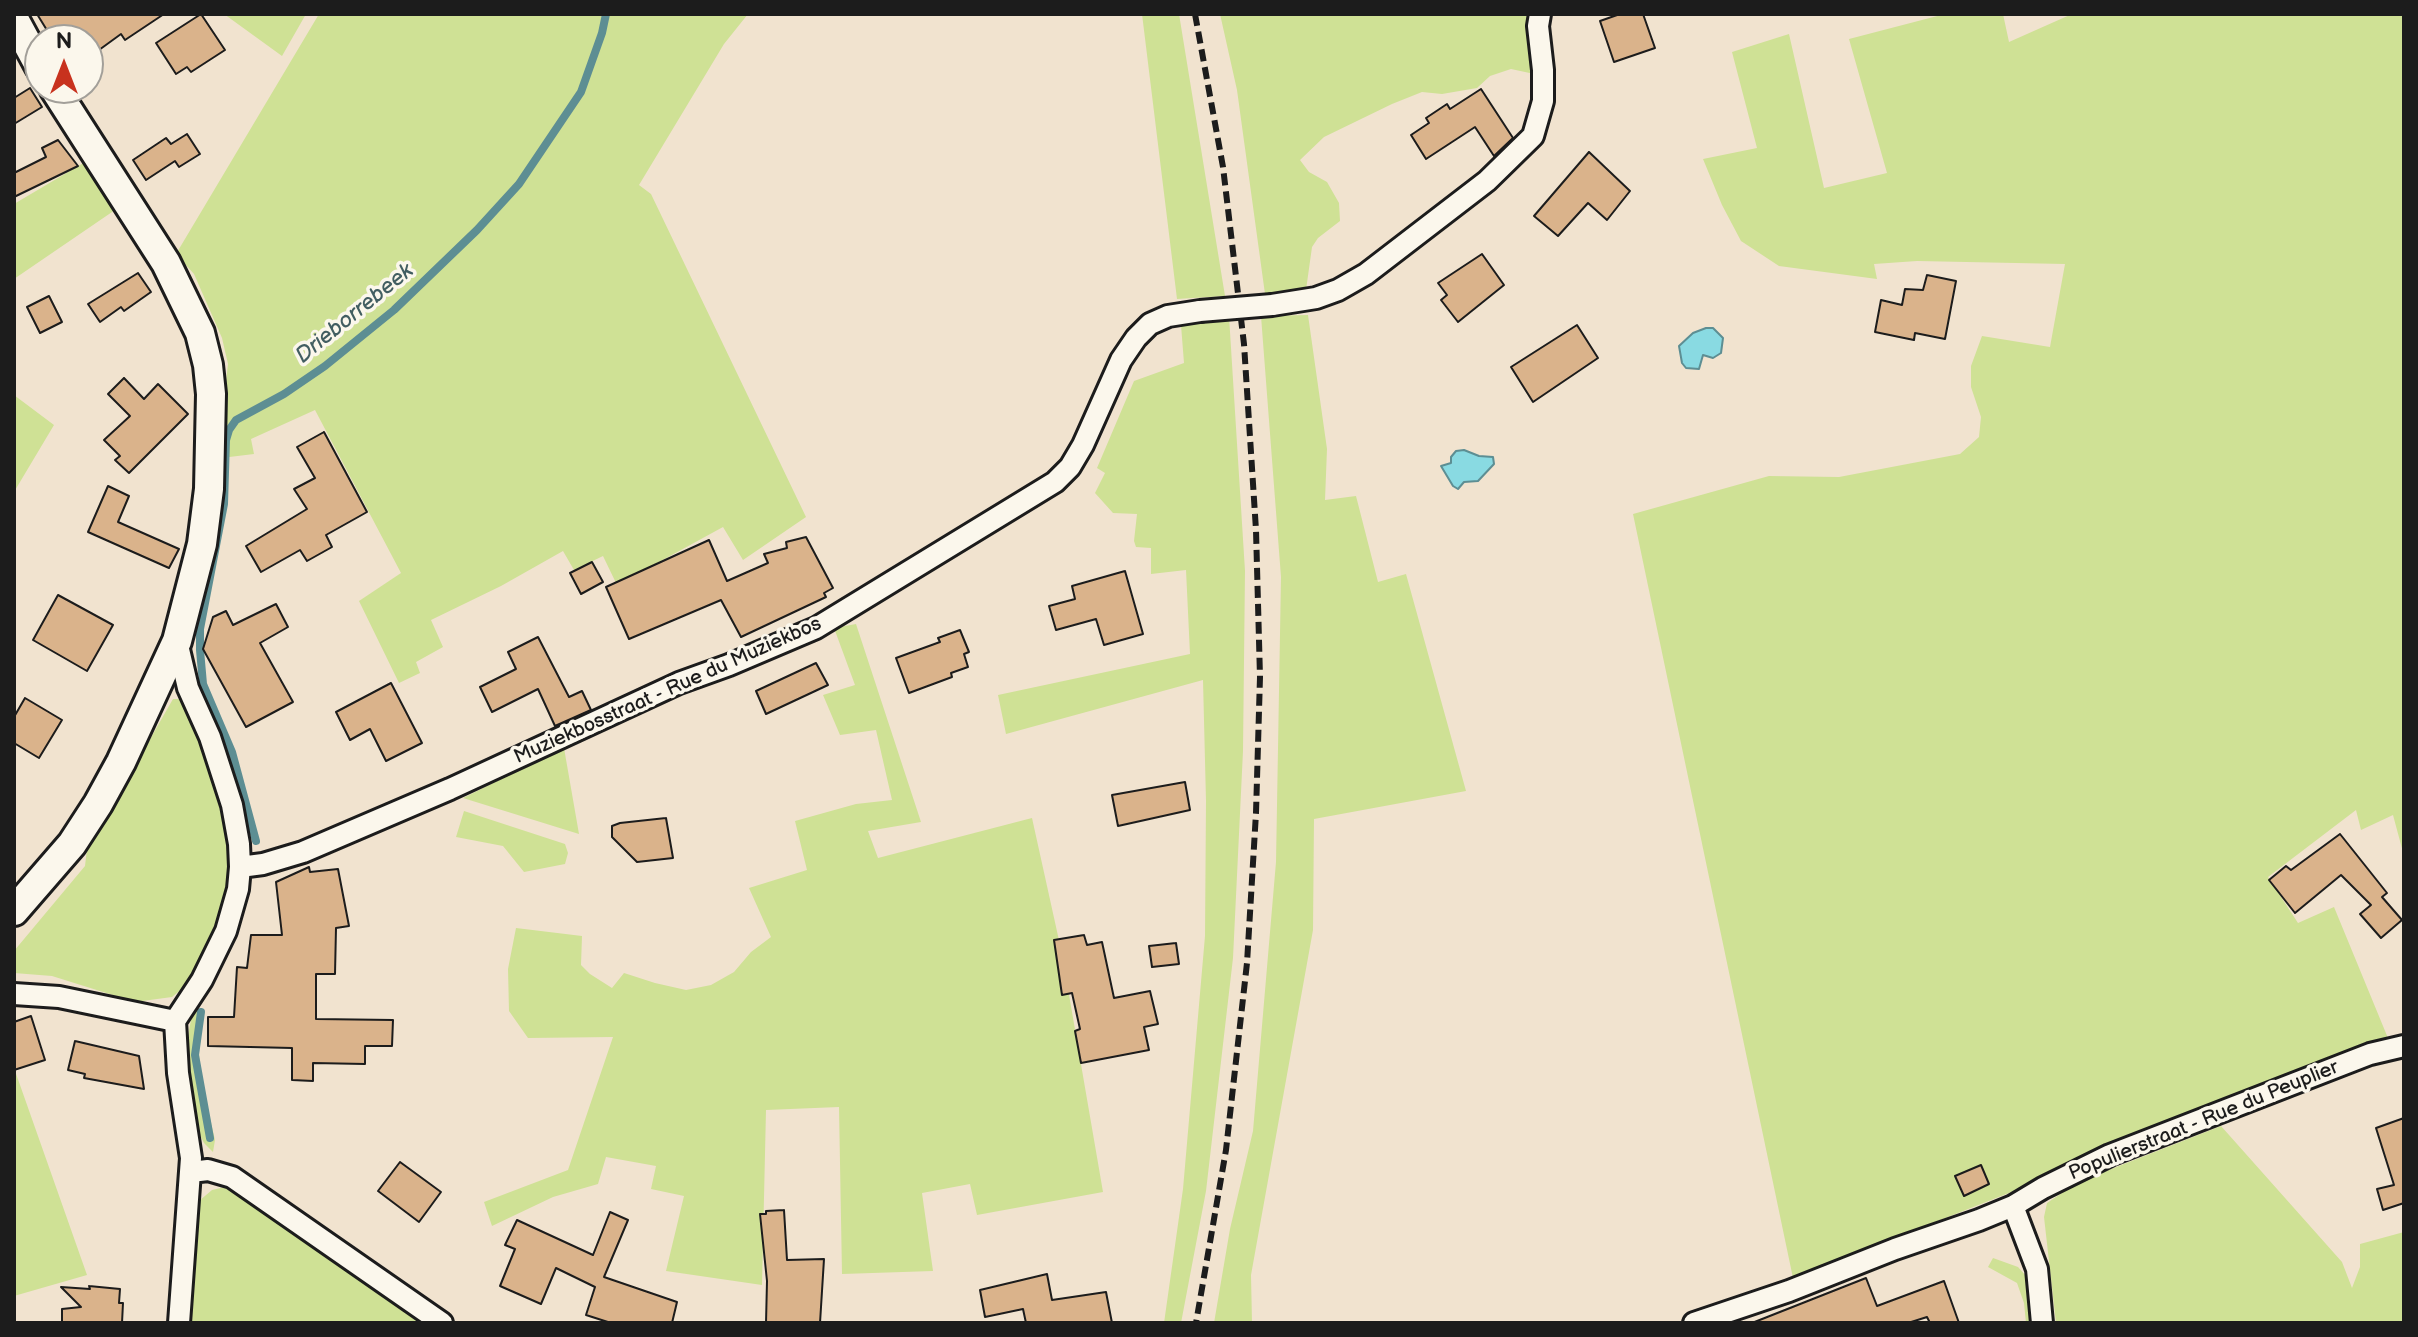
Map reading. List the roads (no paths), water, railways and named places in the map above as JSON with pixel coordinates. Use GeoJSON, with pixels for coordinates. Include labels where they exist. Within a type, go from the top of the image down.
{"type":"FeatureCollection","features":[{"type":"Feature","properties":{"kind":"main road"},"geometry":{"type":"LineString","coordinates":[[14,19],[24,37]]}},
{"type":"Feature","properties":{"kind":"main road"},"geometry":{"type":"LineString","coordinates":[[14,911],[72,844],[98,804],[177,641],[202,544],[209,489],[211,394],[200,333],[166,263],[64,104]]}},
{"type":"Feature","properties":{"kind":"street","name":"Muziekbosstraat - Rue du Muziekbos"},"geometry":{"type":"LineString","coordinates":[[240,867],[263,864],[303,852],[450,789],[679,683],[816,628],[1055,482],[1070,467],[1083,445],[1115,371],[1136,338],[1150,324],[1168,316],[1272,305],[1316,298],[1338,290],[1366,274],[1487,181],[1533,136],[1539,120],[1543,101],[1538,26],[1540,14]]}},
{"type":"Feature","properties":{"kind":"street"},"geometry":{"type":"LineString","coordinates":[[177,641],[188,688],[210,737],[232,805],[240,867],[238,889],[226,931],[202,980],[175,1021],[178,1073],[191,1172],[179,1323]]}},
{"type":"Feature","properties":{"kind":"street"},"geometry":{"type":"LineString","coordinates":[[14,994],[59,997],[175,1021]]}},
{"type":"Feature","properties":{"kind":"street","name":"Populierstraat - Rue du Peuplier"},"geometry":{"type":"LineString","coordinates":[[1694,1323],[1789,1291],[2013,1206],[2110,1155],[2370,1054],[2404,1046]]}},
{"type":"Feature","properties":{"kind":"street"},"geometry":{"type":"LineString","coordinates":[[191,1172],[208,1170],[232,1177],[442,1323]]}},
{"type":"Feature","properties":{"kind":"street"},"geometry":{"type":"LineString","coordinates":[[2013,1206],[2037,1269],[2042,1323]]}},
{"type":"Feature","properties":{"kind":"water"},"geometry":{"type":"Polygon","coordinates":[[[1713,328],[1723,338],[1721,353],[1713,358],[1703,355],[1699,369],[1686,368],[1679,346],[1693,333],[1713,328]]]}},
{"type":"Feature","properties":{"kind":"water"},"geometry":{"type":"Polygon","coordinates":[[[1456,451],[1493,457],[1494,464],[1478,481],[1464,482],[1458,489],[1441,466],[1451,463],[1456,451]]]}},
{"type":"Feature","properties":{"kind":"waterway","name":"Drieborrebeek"},"geometry":{"type":"LineString","coordinates":[[256,841],[232,752],[203,684],[200,650],[200,629],[224,504],[229,430],[236,420],[284,394],[325,366],[394,310],[477,230],[519,184],[581,92],[606,14]]}},
{"type":"Feature","properties":{"kind":"waterway","name":"Drieborrebeek"},"geometry":{"type":"LineString","coordinates":[[201,1012],[195,1055],[210,1138]]}},
{"type":"Feature","properties":{"kind":"railway"},"geometry":{"type":"LineString","coordinates":[[1195,14],[1223,167],[1244,344],[1256,530],[1260,677],[1247,963],[1226,1150],[1196,1323]]}}]}
